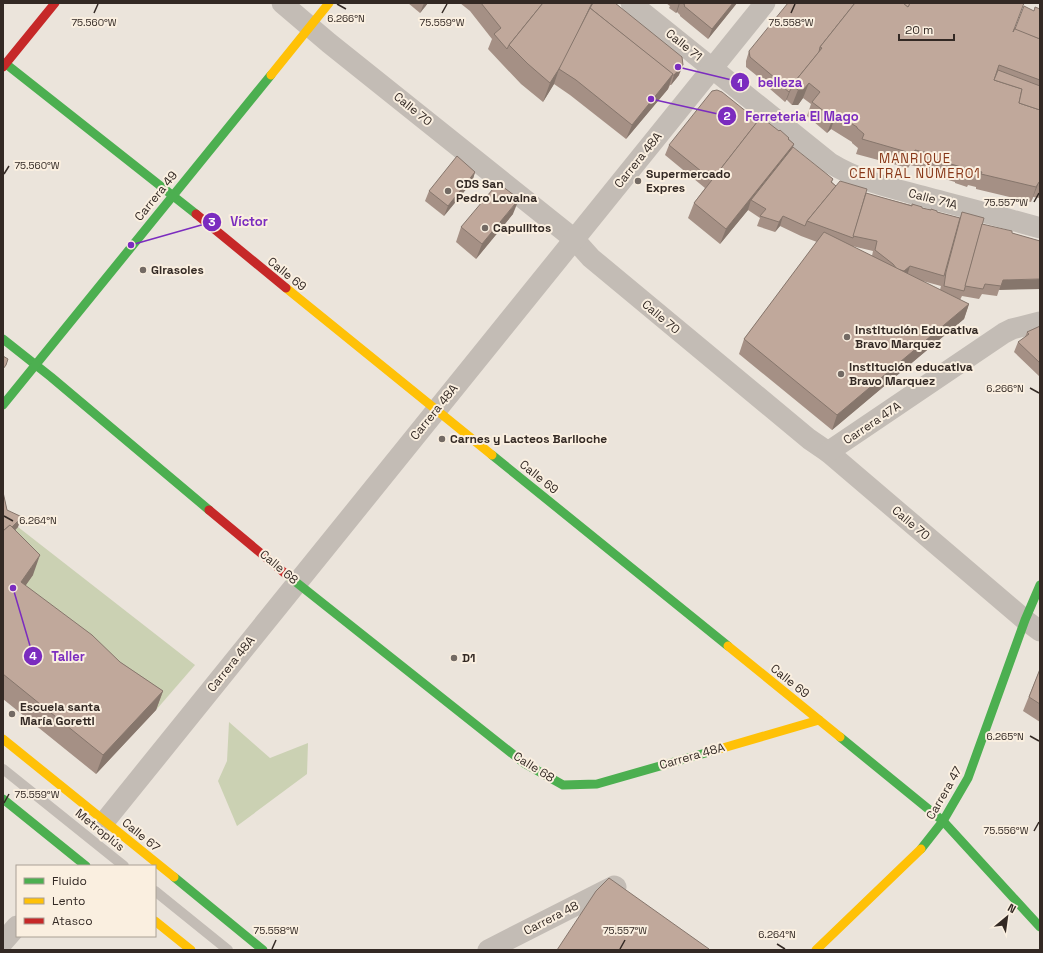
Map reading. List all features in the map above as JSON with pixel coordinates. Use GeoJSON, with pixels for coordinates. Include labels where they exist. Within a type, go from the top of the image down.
{"type":"FeatureCollection","features":[{"type":"Feature","properties":{"kind":"street"},"geometry":{"type":"LineString","coordinates":[[5,66],[54,3]]}},
{"type":"Feature","properties":{"kind":"street","name":"Calle 70"},"geometry":{"type":"LineString","coordinates":[[282,3],[574,239],[591,258],[808,439],[828,452],[1033,625]]}},
{"type":"Feature","properties":{"kind":"street","name":"Carrera 49"},"geometry":{"type":"LineString","coordinates":[[3,405],[329,3]]}},
{"type":"Feature","properties":{"kind":"street","name":"Calle 71"},"geometry":{"type":"LineString","coordinates":[[632,3],[830,164]]}},
{"type":"Feature","properties":{"kind":"street","name":"Carrera 48A"},"geometry":{"type":"LineString","coordinates":[[105,821],[765,3]]}},
{"type":"Feature","properties":{"kind":"street","name":"Calle 69"},"geometry":{"type":"LineString","coordinates":[[5,66],[172,196],[942,821],[1040,927]]}},
{"type":"Feature","properties":{"kind":"street","name":"Calle 71A"},"geometry":{"type":"LineString","coordinates":[[830,164],[855,177],[868,181],[1040,228]]}},
{"type":"Feature","properties":{"kind":"street","name":"Carrera 47A"},"geometry":{"type":"LineString","coordinates":[[828,452],[1004,333],[1012,329],[1040,322]]}},
{"type":"Feature","properties":{"kind":"street","name":"Calle 68"},"geometry":{"type":"LineString","coordinates":[[3,339],[34,366],[51,377],[297,582],[524,763],[563,785]]}},
{"type":"Feature","properties":{"kind":"street","name":"Carrera 47"},"geometry":{"type":"LineString","coordinates":[[816,950],[919,852],[942,821],[968,778],[1033,625],[1040,585]]}},
{"type":"Feature","properties":{"kind":"street","name":"Carrera 48A"},"geometry":{"type":"LineString","coordinates":[[563,785],[597,784],[819,720]]}},
{"type":"Feature","properties":{"kind":"street","name":"Calle 67"},"geometry":{"type":"LineString","coordinates":[[3,739],[263,950]]}},
{"type":"Feature","properties":{"kind":"street"},"geometry":{"type":"LineString","coordinates":[[3,799],[85,865]]}},
{"type":"Feature","properties":{"kind":"street","name":"Carrera 48"},"geometry":{"type":"LineString","coordinates":[[488,950],[614,886],[634,900]]}},
{"type":"Feature","properties":{"kind":"street"},"geometry":{"type":"LineString","coordinates":[[156,922],[191,950]]}},
{"type":"Feature","properties":{"kind":"street"},"geometry":{"type":"LineString","coordinates":[[3,942],[16,927]]}},
{"type":"Feature","properties":{"kind":"lane","name":"Metroplús"},"geometry":{"type":"LineString","coordinates":[[3,769],[123,865]]}},
{"type":"Feature","properties":{"kind":"lane"},"geometry":{"type":"LineString","coordinates":[[156,892],[228,950]]}},
{"type":"Feature","properties":{"kind":"green space"},"geometry":{"type":"Polygon","coordinates":[[[18,527],[195,665],[156,710],[14,602],[3,543],[18,527]]]}},
{"type":"Feature","properties":{"kind":"green space"},"geometry":{"type":"Polygon","coordinates":[[[229,722],[270,758],[308,743],[307,774],[237,826],[218,781],[227,761],[229,722]]]}},
{"type":"Feature","properties":{"kind":"building"},"geometry":{"type":"Polygon","coordinates":[[[481,3],[543,3],[507,49],[494,34],[501,28],[481,3]]]}},
{"type":"Feature","properties":{"kind":"building"},"geometry":{"type":"Polygon","coordinates":[[[543,3],[592,3],[566,58],[550,83],[509,45],[543,3]]]}},
{"type":"Feature","properties":{"kind":"building"},"geometry":{"type":"Polygon","coordinates":[[[593,3],[615,3],[682,57],[683,65],[673,75],[590,8],[593,3]]]}},
{"type":"Feature","properties":{"kind":"building"},"geometry":{"type":"Polygon","coordinates":[[[682,3],[733,3],[712,29],[682,3]]]}},
{"type":"Feature","properties":{"kind":"building"},"geometry":{"type":"Polygon","coordinates":[[[788,3],[855,3],[820,47],[819,52],[792,85],[789,92],[750,57],[749,51],[788,3]]]}},
{"type":"Feature","properties":{"kind":"building"},"geometry":{"type":"Polygon","coordinates":[[[855,3],[903,3],[908,7],[910,3],[1024,3],[1013,32],[1015,28],[1040,39],[1040,80],[999,65],[994,80],[1022,89],[1019,103],[1040,110],[1040,182],[1036,187],[981,174],[982,172],[973,170],[973,172],[960,169],[961,167],[931,158],[932,154],[915,150],[914,154],[862,139],[864,134],[857,127],[836,114],[833,118],[812,102],[820,92],[809,83],[803,90],[798,90],[792,85],[822,48],[820,47],[855,3]]]}},
{"type":"Feature","properties":{"kind":"building"},"geometry":{"type":"Polygon","coordinates":[[[903,3],[910,3],[908,7],[903,3]]]}},
{"type":"Feature","properties":{"kind":"building"},"geometry":{"type":"Polygon","coordinates":[[[1024,6],[1034,11],[1035,7],[1040,9],[1040,39],[1015,29],[1024,6]]]}},
{"type":"Feature","properties":{"kind":"building"},"geometry":{"type":"Polygon","coordinates":[[[590,8],[673,74],[632,125],[576,80],[559,69],[590,8]]]}},
{"type":"Feature","properties":{"kind":"building"},"geometry":{"type":"Polygon","coordinates":[[[998,70],[1040,86],[1040,110],[1019,103],[1022,89],[994,80],[998,70]]]}},
{"type":"Feature","properties":{"kind":"building"},"geometry":{"type":"Polygon","coordinates":[[[717,90],[722,92],[758,121],[712,180],[669,145],[712,91],[717,90]]]}},
{"type":"Feature","properties":{"kind":"building"},"geometry":{"type":"Polygon","coordinates":[[[761,117],[779,131],[780,130],[794,144],[726,229],[694,203],[761,117]]]}},
{"type":"Feature","properties":{"kind":"building"},"geometry":{"type":"Polygon","coordinates":[[[793,147],[833,179],[831,182],[836,186],[807,221],[805,226],[783,216],[779,222],[760,216],[766,209],[751,200],[793,147]]]}},
{"type":"Feature","properties":{"kind":"building","name":"CDS San Pedro Lovaina"},"geometry":{"type":"Polygon","coordinates":[[[457,156],[475,172],[448,206],[429,191],[457,156]]]}},
{"type":"Feature","properties":{"kind":"building"},"geometry":{"type":"Polygon","coordinates":[[[840,181],[867,189],[853,238],[807,221],[840,181]]]}},
{"type":"Feature","properties":{"kind":"building"},"geometry":{"type":"Polygon","coordinates":[[[498,183],[519,199],[482,244],[461,227],[498,183]]]}},
{"type":"Feature","properties":{"kind":"building"},"geometry":{"type":"Polygon","coordinates":[[[866,193],[912,206],[912,204],[922,208],[931,209],[960,218],[944,276],[910,266],[904,271],[897,269],[875,250],[877,241],[853,236],[866,193]]]}},
{"type":"Feature","properties":{"kind":"building"},"geometry":{"type":"Polygon","coordinates":[[[962,212],[984,218],[964,291],[944,286],[946,272],[962,212]]]}},
{"type":"Feature","properties":{"kind":"building"},"geometry":{"type":"Polygon","coordinates":[[[982,224],[1012,231],[1012,233],[1040,241],[1040,279],[1003,280],[1001,286],[985,284],[983,289],[965,286],[982,224]]]}},
{"type":"Feature","properties":{"kind":"building","name":"Institución Educativa Bravo Marquez"},"geometry":{"type":"Polygon","coordinates":[[[824,232],[969,304],[837,415],[744,339],[824,232]]]}},
{"type":"Feature","properties":{"kind":"building"},"geometry":{"type":"Polygon","coordinates":[[[1040,326],[1040,363],[1018,342],[1029,334],[1027,332],[1040,326]]]}},
{"type":"Feature","properties":{"kind":"building"},"geometry":{"type":"Polygon","coordinates":[[[3,356],[8,359],[3,369],[3,356]]]}},
{"type":"Feature","properties":{"kind":"building"},"geometry":{"type":"Polygon","coordinates":[[[3,492],[7,510],[22,517],[12,527],[10,525],[3,531],[3,492]]]}},
{"type":"Feature","properties":{"kind":"building"},"geometry":{"type":"Polygon","coordinates":[[[10,525],[40,555],[21,582],[92,635],[120,662],[163,691],[103,755],[3,674],[3,531],[10,525]]]}},
{"type":"Feature","properties":{"kind":"building"},"geometry":{"type":"Polygon","coordinates":[[[1040,669],[1040,704],[1029,697],[1040,669]]]}},
{"type":"Feature","properties":{"kind":"building"},"geometry":{"type":"Polygon","coordinates":[[[609,878],[710,950],[557,950],[596,891],[609,878]]]}},
{"type":"Feature","properties":{"kind":"traffic: fast"},"geometry":{"type":"LineString","coordinates":[[6,64],[196,214]]}},
{"type":"Feature","properties":{"kind":"traffic: fast"},"geometry":{"type":"LineString","coordinates":[[3,405],[271,75]]}},
{"type":"Feature","properties":{"kind":"traffic: fast"},"geometry":{"type":"LineString","coordinates":[[3,339],[51,377],[209,510]]}},
{"type":"Feature","properties":{"kind":"traffic: fast"},"geometry":{"type":"LineString","coordinates":[[492,455],[728,646]]}},
{"type":"Feature","properties":{"kind":"traffic: fast"},"geometry":{"type":"LineString","coordinates":[[287,575],[524,763],[563,785],[597,784],[716,750]]}},
{"type":"Feature","properties":{"kind":"traffic: fast"},"geometry":{"type":"LineString","coordinates":[[921,849],[943,821],[968,778],[1025,620],[1040,585]]}},
{"type":"Feature","properties":{"kind":"traffic: fast"},"geometry":{"type":"LineString","coordinates":[[840,737],[943,821],[1040,927]]}},
{"type":"Feature","properties":{"kind":"traffic: fast"},"geometry":{"type":"LineString","coordinates":[[3,799],[85,865]]}},
{"type":"Feature","properties":{"kind":"traffic: fast"},"geometry":{"type":"LineString","coordinates":[[174,877],[263,950]]}},
{"type":"Feature","properties":{"kind":"traffic: slow"},"geometry":{"type":"LineString","coordinates":[[271,75],[329,3]]}},
{"type":"Feature","properties":{"kind":"traffic: slow"},"geometry":{"type":"LineString","coordinates":[[286,288],[492,455]]}},
{"type":"Feature","properties":{"kind":"traffic: slow"},"geometry":{"type":"LineString","coordinates":[[728,646],[840,737]]}},
{"type":"Feature","properties":{"kind":"traffic: slow"},"geometry":{"type":"LineString","coordinates":[[716,750],[819,720]]}},
{"type":"Feature","properties":{"kind":"traffic: slow"},"geometry":{"type":"LineString","coordinates":[[3,739],[174,877]]}},
{"type":"Feature","properties":{"kind":"traffic: slow"},"geometry":{"type":"LineString","coordinates":[[816,950],[921,849]]}},
{"type":"Feature","properties":{"kind":"traffic: slow"},"geometry":{"type":"LineString","coordinates":[[156,922],[191,950]]}},
{"type":"Feature","properties":{"kind":"traffic: jam"},"geometry":{"type":"LineString","coordinates":[[3,67],[55,3]]}},
{"type":"Feature","properties":{"kind":"traffic: jam"},"geometry":{"type":"LineString","coordinates":[[196,214],[286,288]]}},
{"type":"Feature","properties":{"kind":"traffic: jam"},"geometry":{"type":"LineString","coordinates":[[209,510],[287,575]]}},
{"type":"Feature","properties":{"kind":"place","name":"belleza"},"geometry":{"type":"Point","coordinates":[678,67]}},
{"type":"Feature","properties":{"kind":"place","name":"Ferreteria El Mago"},"geometry":{"type":"Point","coordinates":[651,99]}},
{"type":"Feature","properties":{"kind":"place","name":"Supermercado Expres"},"geometry":{"type":"Point","coordinates":[638,181]}},
{"type":"Feature","properties":{"kind":"place","name":"CDS San Pedro Lovaina"},"geometry":{"type":"Point","coordinates":[448,191]}},
{"type":"Feature","properties":{"kind":"place","name":"Capullitos"},"geometry":{"type":"Point","coordinates":[485,228]}},
{"type":"Feature","properties":{"kind":"place","name":"Víctor"},"geometry":{"type":"Point","coordinates":[131,245]}},
{"type":"Feature","properties":{"kind":"place","name":"Girasoles"},"geometry":{"type":"Point","coordinates":[143,270]}},
{"type":"Feature","properties":{"kind":"place","name":"Institución Educativa Bravo Marquez"},"geometry":{"type":"Point","coordinates":[847,337]}},
{"type":"Feature","properties":{"kind":"place","name":"Institución educativa Bravo Marquez"},"geometry":{"type":"Point","coordinates":[841,374]}},
{"type":"Feature","properties":{"kind":"place","name":"Carnes y Lacteos Bariloche"},"geometry":{"type":"Point","coordinates":[442,439]}},
{"type":"Feature","properties":{"kind":"place","name":"Taller"},"geometry":{"type":"Point","coordinates":[13,588]}},
{"type":"Feature","properties":{"kind":"place","name":"D1"},"geometry":{"type":"Point","coordinates":[454,658]}},
{"type":"Feature","properties":{"kind":"place","name":"Escuela santa María Goretti"},"geometry":{"type":"Point","coordinates":[12,714]}},
{"type":"Feature","properties":{"kind":"district","name":"MANRIQUE CENTRAL NUMERO1"},"geometry":{"type":"Point","coordinates":[915,166]}}]}
